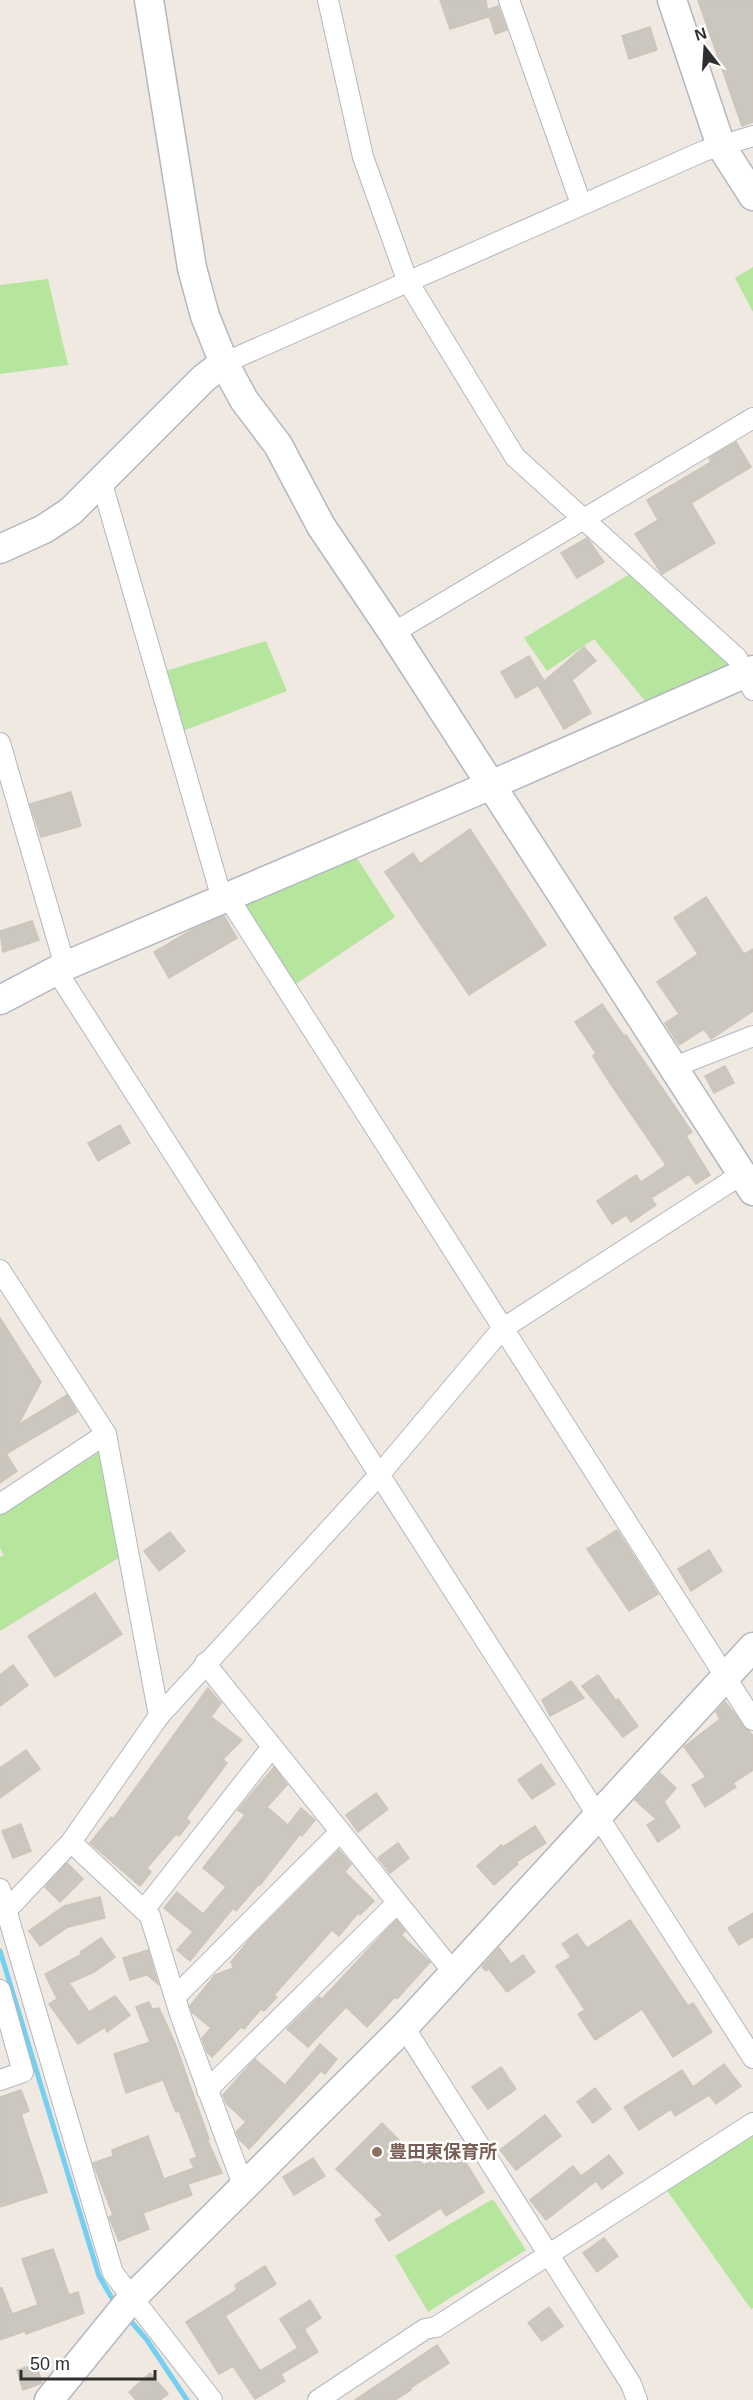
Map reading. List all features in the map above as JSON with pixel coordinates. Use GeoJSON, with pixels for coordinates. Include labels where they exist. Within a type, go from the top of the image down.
{"type":"FeatureCollection","features":[{"type":"Feature","properties":{"kind":"street"},"geometry":{"type":"LineString","coordinates":[[3,1912],[71,1842],[159,1716],[380,1473],[502,1329],[748,1183],[393,633],[321,526],[278,445],[244,400],[224,363],[205,316],[192,268],[149,0]]}},
{"type":"Feature","properties":{"kind":"street"},"geometry":{"type":"LineString","coordinates":[[0,1000],[61,968],[491,785],[750,678],[737,658],[515,457],[407,280],[363,157],[328,0]]}},
{"type":"Feature","properties":{"kind":"street"},"geometry":{"type":"LineString","coordinates":[[509,0],[581,204]]}},
{"type":"Feature","properties":{"kind":"street"},"geometry":{"type":"LineString","coordinates":[[672,0],[721,146],[753,196]]}},
{"type":"Feature","properties":{"kind":"street"},"geometry":{"type":"LineString","coordinates":[[0,549],[44,530],[70,511],[204,378],[224,363],[581,204],[705,151],[753,136]]}},
{"type":"Feature","properties":{"kind":"street"},"geometry":{"type":"LineString","coordinates":[[393,633],[753,418]]}},
{"type":"Feature","properties":{"kind":"street"},"geometry":{"type":"LineString","coordinates":[[101,480],[225,898],[753,1720]]}},
{"type":"Feature","properties":{"kind":"street"},"geometry":{"type":"LineString","coordinates":[[0,743],[61,968],[753,2058]]}},
{"type":"Feature","properties":{"kind":"street"},"geometry":{"type":"LineString","coordinates":[[674,1067],[753,1036]]}},
{"type":"Feature","properties":{"kind":"street"},"geometry":{"type":"LineString","coordinates":[[0,1270],[106,1434],[159,1716]]}},
{"type":"Feature","properties":{"kind":"street"},"geometry":{"type":"LineString","coordinates":[[0,1504],[106,1434]]}},
{"type":"Feature","properties":{"kind":"street"},"geometry":{"type":"LineString","coordinates":[[50,2400],[107,2325],[132,2298],[404,2027],[753,1647]]}},
{"type":"Feature","properties":{"kind":"street"},"geometry":{"type":"LineString","coordinates":[[205,1663],[453,1973]]}},
{"type":"Feature","properties":{"kind":"street"},"geometry":{"type":"LineString","coordinates":[[144,1910],[272,1747]]}},
{"type":"Feature","properties":{"kind":"street"},"geometry":{"type":"LineString","coordinates":[[175,1997],[340,1832]]}},
{"type":"Feature","properties":{"kind":"street"},"geometry":{"type":"LineString","coordinates":[[71,1842],[150,1916],[207,2090],[243,2185]]}},
{"type":"Feature","properties":{"kind":"street"},"geometry":{"type":"LineString","coordinates":[[0,1889],[3,1912],[113,2273],[212,2400]]}},
{"type":"Feature","properties":{"kind":"street"},"geometry":{"type":"LineString","coordinates":[[207,2090],[397,1903]]}},
{"type":"Feature","properties":{"kind":"street"},"geometry":{"type":"LineString","coordinates":[[0,1990],[23,2072],[0,2080]]}},
{"type":"Feature","properties":{"kind":"street"},"geometry":{"type":"LineString","coordinates":[[404,2027],[631,2384],[637,2400]]}},
{"type":"Feature","properties":{"kind":"street"},"geometry":{"type":"LineString","coordinates":[[318,2400],[425,2329],[436,2327],[753,2123]]}},
{"type":"Feature","properties":{"kind":"green space"},"geometry":{"type":"Polygon","coordinates":[[[753,267],[753,312],[735,278],[753,267]]]}},
{"type":"Feature","properties":{"kind":"green space"},"geometry":{"type":"Polygon","coordinates":[[[48,279],[68,365],[0,374],[0,285],[48,279]]]}},
{"type":"Feature","properties":{"kind":"green space"},"geometry":{"type":"Polygon","coordinates":[[[640,568],[742,671],[655,713],[594,639],[547,671],[524,638],[640,568]]]}},
{"type":"Feature","properties":{"kind":"green space"},"geometry":{"type":"Polygon","coordinates":[[[266,641],[287,691],[175,734],[165,671],[266,641]]]}},
{"type":"Feature","properties":{"kind":"green space"},"geometry":{"type":"Polygon","coordinates":[[[349,846],[395,917],[287,990],[228,897],[349,846]]]}},
{"type":"Feature","properties":{"kind":"green space"},"geometry":{"type":"Polygon","coordinates":[[[99,1452],[120,1557],[0,1631],[0,1557],[4,1555],[0,1548],[0,1515],[99,1452]]]}},
{"type":"Feature","properties":{"kind":"green space"},"geometry":{"type":"Polygon","coordinates":[[[753,2131],[753,2308],[751,2309],[661,2182],[753,2131]]]}},
{"type":"Feature","properties":{"kind":"green space"},"geometry":{"type":"Polygon","coordinates":[[[493,2199],[526,2250],[428,2312],[395,2256],[493,2199]]]}},
{"type":"Feature","properties":{"kind":"building"},"geometry":{"type":"Polygon","coordinates":[[[440,0],[486,0],[488,17],[450,29],[440,0]]]}},
{"type":"Feature","properties":{"kind":"building"},"geometry":{"type":"Polygon","coordinates":[[[698,0],[753,0],[753,122],[742,126],[698,0]]]}},
{"type":"Feature","properties":{"kind":"building"},"geometry":{"type":"Polygon","coordinates":[[[498,6],[507,30],[495,34],[487,10],[498,6]]]}},
{"type":"Feature","properties":{"kind":"building"},"geometry":{"type":"Polygon","coordinates":[[[650,27],[657,50],[629,59],[622,36],[650,27]]]}},
{"type":"Feature","properties":{"kind":"building"},"geometry":{"type":"Polygon","coordinates":[[[736,442],[751,467],[691,503],[715,543],[662,574],[635,534],[658,520],[647,500],[711,462],[709,458],[736,442]]]}},
{"type":"Feature","properties":{"kind":"building"},"geometry":{"type":"Polygon","coordinates":[[[587,538],[604,562],[577,578],[561,553],[587,538]]]}},
{"type":"Feature","properties":{"kind":"building"},"geometry":{"type":"Polygon","coordinates":[[[584,647],[596,661],[572,680],[591,713],[564,729],[538,685],[516,698],[501,672],[529,656],[544,681],[584,647]]]}},
{"type":"Feature","properties":{"kind":"building"},"geometry":{"type":"Polygon","coordinates":[[[71,792],[81,826],[41,837],[30,804],[71,792]]]}},
{"type":"Feature","properties":{"kind":"building"},"geometry":{"type":"Polygon","coordinates":[[[470,829],[546,945],[469,995],[385,872],[413,853],[420,864],[470,829]]]}},
{"type":"Feature","properties":{"kind":"building"},"geometry":{"type":"Polygon","coordinates":[[[706,897],[744,954],[753,949],[753,1011],[711,1039],[704,1029],[679,1045],[665,1023],[679,1014],[657,982],[698,954],[674,918],[706,897]]]}},
{"type":"Feature","properties":{"kind":"building"},"geometry":{"type":"Polygon","coordinates":[[[224,916],[237,938],[169,978],[154,952],[192,930],[224,916]]]}},
{"type":"Feature","properties":{"kind":"building"},"geometry":{"type":"Polygon","coordinates":[[[32,921],[39,940],[3,952],[0,931],[32,921]]]}},
{"type":"Feature","properties":{"kind":"building"},"geometry":{"type":"Polygon","coordinates":[[[602,1004],[624,1036],[626,1035],[692,1132],[686,1136],[710,1175],[696,1184],[689,1174],[651,1198],[656,1205],[631,1222],[626,1215],[612,1224],[597,1201],[636,1175],[641,1182],[666,1165],[610,1083],[593,1056],[596,1053],[575,1022],[602,1004]]]}},
{"type":"Feature","properties":{"kind":"building"},"geometry":{"type":"Polygon","coordinates":[[[725,1066],[734,1083],[714,1093],[705,1076],[725,1066]]]}},
{"type":"Feature","properties":{"kind":"building"},"geometry":{"type":"Polygon","coordinates":[[[120,1125],[130,1143],[98,1161],[88,1143],[120,1125]]]}},
{"type":"Feature","properties":{"kind":"building"},"geometry":{"type":"Polygon","coordinates":[[[0,1318],[41,1382],[18,1425],[67,1395],[77,1412],[6,1454],[17,1471],[0,1483],[0,1318]]]}},
{"type":"Feature","properties":{"kind":"building"},"geometry":{"type":"Polygon","coordinates":[[[617,1530],[658,1594],[629,1611],[587,1549],[617,1530]]]}},
{"type":"Feature","properties":{"kind":"building"},"geometry":{"type":"Polygon","coordinates":[[[170,1532],[185,1551],[159,1571],[144,1551],[170,1532]]]}},
{"type":"Feature","properties":{"kind":"building"},"geometry":{"type":"Polygon","coordinates":[[[709,1550],[722,1571],[691,1591],[678,1569],[709,1550]]]}},
{"type":"Feature","properties":{"kind":"building"},"geometry":{"type":"Polygon","coordinates":[[[95,1593],[122,1634],[55,1677],[28,1636],[95,1593]]]}},
{"type":"Feature","properties":{"kind":"building"},"geometry":{"type":"Polygon","coordinates":[[[13,1665],[28,1685],[0,1706],[0,1675],[13,1665]]]}},
{"type":"Feature","properties":{"kind":"building"},"geometry":{"type":"Polygon","coordinates":[[[598,1675],[616,1701],[618,1699],[638,1726],[623,1737],[582,1686],[598,1675]]]}},
{"type":"Feature","properties":{"kind":"building"},"geometry":{"type":"Polygon","coordinates":[[[571,1681],[584,1698],[550,1716],[542,1700],[571,1681]]]}},
{"type":"Feature","properties":{"kind":"building"},"geometry":{"type":"Polygon","coordinates":[[[208,1688],[221,1703],[211,1717],[242,1740],[223,1759],[227,1763],[186,1818],[190,1822],[179,1836],[176,1834],[147,1868],[151,1872],[140,1886],[90,1843],[111,1817],[113,1819],[208,1688]]]}},
{"type":"Feature","properties":{"kind":"building"},"geometry":{"type":"Polygon","coordinates":[[[725,1702],[753,1736],[753,1770],[733,1783],[736,1787],[705,1807],[692,1785],[706,1777],[684,1747],[720,1719],[716,1712],[725,1702]]]}},
{"type":"Feature","properties":{"kind":"building"},"geometry":{"type":"Polygon","coordinates":[[[26,1750],[40,1769],[0,1798],[0,1768],[26,1750]]]}},
{"type":"Feature","properties":{"kind":"building"},"geometry":{"type":"Polygon","coordinates":[[[541,1764],[555,1784],[532,1799],[518,1780],[541,1764]]]}},
{"type":"Feature","properties":{"kind":"building"},"geometry":{"type":"Polygon","coordinates":[[[274,1767],[287,1785],[267,1807],[288,1825],[301,1808],[315,1820],[302,1836],[300,1834],[260,1885],[236,1911],[233,1908],[190,1961],[177,1950],[193,1932],[164,1908],[177,1892],[203,1914],[226,1887],[203,1868],[245,1815],[238,1810],[274,1767]]]}},
{"type":"Feature","properties":{"kind":"building"},"geometry":{"type":"Polygon","coordinates":[[[660,1773],[676,1788],[664,1802],[680,1827],[658,1842],[647,1825],[656,1819],[635,1800],[660,1773]]]}},
{"type":"Feature","properties":{"kind":"building"},"geometry":{"type":"Polygon","coordinates":[[[376,1793],[388,1809],[358,1832],[346,1815],[376,1793]]]}},
{"type":"Feature","properties":{"kind":"building"},"geometry":{"type":"Polygon","coordinates":[[[21,1824],[31,1851],[13,1858],[2,1831],[21,1824]]]}},
{"type":"Feature","properties":{"kind":"building"},"geometry":{"type":"Polygon","coordinates":[[[535,1826],[546,1843],[516,1862],[518,1864],[494,1885],[477,1866],[501,1845],[503,1847],[535,1826]]]}},
{"type":"Feature","properties":{"kind":"building"},"geometry":{"type":"Polygon","coordinates":[[[398,1843],[409,1858],[390,1873],[378,1858],[398,1843]]]}},
{"type":"Feature","properties":{"kind":"building"},"geometry":{"type":"Polygon","coordinates":[[[339,1850],[351,1864],[345,1872],[374,1901],[360,1915],[358,1913],[339,1936],[332,1930],[274,1995],[277,1997],[264,2011],[261,2009],[244,2029],[241,2027],[212,2057],[207,2052],[202,2038],[211,2028],[192,2012],[190,2006],[215,1975],[233,1968],[231,1962],[250,1939],[339,1850]]]}},
{"type":"Feature","properties":{"kind":"building"},"geometry":{"type":"Polygon","coordinates":[[[67,1863],[83,1879],[60,1902],[45,1887],[67,1863]]]}},
{"type":"Feature","properties":{"kind":"building"},"geometry":{"type":"Polygon","coordinates":[[[100,1897],[105,1918],[68,1927],[40,1946],[29,1931],[64,1906],[100,1897]]]}},
{"type":"Feature","properties":{"kind":"building"},"geometry":{"type":"Polygon","coordinates":[[[753,1913],[753,1937],[739,1945],[728,1928],[753,1913]]]}},
{"type":"Feature","properties":{"kind":"building"},"geometry":{"type":"Polygon","coordinates":[[[396,1920],[405,1931],[401,1935],[430,1962],[397,1999],[395,1997],[367,2027],[346,2007],[308,2047],[287,2029],[319,1997],[322,1999],[396,1920]]]}},
{"type":"Feature","properties":{"kind":"building"},"geometry":{"type":"Polygon","coordinates":[[[630,1920],[688,2006],[693,2003],[712,2032],[673,2057],[642,2009],[595,2040],[578,2014],[585,2010],[556,1966],[571,1957],[562,1944],[577,1934],[587,1948],[630,1920]]]}},
{"type":"Feature","properties":{"kind":"building"},"geometry":{"type":"Polygon","coordinates":[[[101,1938],[115,1957],[94,1972],[69,1983],[89,2012],[115,1996],[130,2015],[107,2032],[105,2027],[78,2044],[49,2004],[57,1999],[45,1974],[82,1954],[80,1952],[101,1938]]]}},
{"type":"Feature","properties":{"kind":"building"},"geometry":{"type":"Polygon","coordinates":[[[499,1948],[511,1964],[523,1955],[535,1972],[507,1992],[489,1969],[486,1971],[482,1967],[499,1948]]]}},
{"type":"Feature","properties":{"kind":"building"},"geometry":{"type":"Polygon","coordinates":[[[148,1950],[158,1984],[145,1973],[146,1975],[130,1980],[123,1958],[148,1950]]]}},
{"type":"Feature","properties":{"kind":"building"},"geometry":{"type":"Polygon","coordinates":[[[149,2002],[152,2009],[159,2008],[175,2043],[209,2139],[207,2139],[222,2173],[188,2184],[192,2195],[143,2213],[149,2229],[119,2241],[109,2217],[113,2215],[93,2163],[113,2156],[112,2150],[148,2136],[164,2179],[194,2168],[190,2160],[197,2157],[179,2111],[176,2112],[163,2080],[126,2093],[114,2054],[150,2042],[136,2007],[149,2002]]]}},
{"type":"Feature","properties":{"kind":"building"},"geometry":{"type":"Polygon","coordinates":[[[320,2044],[337,2059],[325,2074],[321,2071],[249,2149],[239,2139],[236,2132],[246,2122],[226,2103],[223,2095],[255,2059],[285,2085],[320,2044]]]}},
{"type":"Feature","properties":{"kind":"building"},"geometry":{"type":"Polygon","coordinates":[[[724,2064],[741,2086],[716,2104],[709,2095],[675,2116],[671,2109],[639,2130],[624,2107],[682,2070],[693,2087],[724,2064]]]}},
{"type":"Feature","properties":{"kind":"building"},"geometry":{"type":"Polygon","coordinates":[[[501,2067],[516,2089],[488,2109],[472,2087],[501,2067]]]}},
{"type":"Feature","properties":{"kind":"building"},"geometry":{"type":"Polygon","coordinates":[[[595,2088],[611,2109],[593,2123],[577,2102],[595,2088]]]}},
{"type":"Feature","properties":{"kind":"building"},"geometry":{"type":"Polygon","coordinates":[[[21,2090],[29,2111],[21,2114],[47,2192],[0,2207],[0,2097],[21,2090]]]}},
{"type":"Feature","properties":{"kind":"building"},"geometry":{"type":"Polygon","coordinates":[[[545,2115],[561,2136],[516,2170],[500,2150],[545,2115]]]}},
{"type":"Feature","properties":{"kind":"building"},"geometry":{"type":"Polygon","coordinates":[[[382,2123],[424,2165],[455,2145],[484,2192],[446,2216],[441,2208],[389,2241],[375,2220],[383,2215],[336,2169],[382,2123]]]}},
{"type":"Feature","properties":{"kind":"building"},"geometry":{"type":"Polygon","coordinates":[[[609,2155],[623,2173],[602,2189],[596,2181],[546,2220],[530,2200],[573,2166],[581,2176],[609,2155]]]}},
{"type":"Feature","properties":{"kind":"building"},"geometry":{"type":"Polygon","coordinates":[[[313,2158],[325,2176],[294,2195],[283,2177],[313,2158]]]}},
{"type":"Feature","properties":{"kind":"building"},"geometry":{"type":"Polygon","coordinates":[[[604,2238],[618,2256],[597,2272],[583,2253],[604,2238]]]}},
{"type":"Feature","properties":{"kind":"building"},"geometry":{"type":"Polygon","coordinates":[[[53,2249],[69,2295],[78,2292],[84,2313],[26,2334],[25,2331],[0,2340],[0,2288],[2,2288],[12,2314],[38,2305],[22,2259],[53,2249]]]}},
{"type":"Feature","properties":{"kind":"building"},"geometry":{"type":"Polygon","coordinates":[[[265,2266],[276,2284],[225,2316],[260,2371],[298,2348],[280,2319],[310,2300],[321,2318],[304,2329],[318,2352],[281,2374],[285,2381],[255,2399],[233,2366],[219,2374],[186,2322],[237,2290],[235,2285],[265,2266]]]}},
{"type":"Feature","properties":{"kind":"building"},"geometry":{"type":"Polygon","coordinates":[[[549,2307],[563,2326],[542,2341],[528,2323],[549,2307]]]}},
{"type":"Feature","properties":{"kind":"building"},"geometry":{"type":"Polygon","coordinates":[[[437,2345],[449,2363],[410,2388],[411,2390],[395,2400],[355,2400],[437,2345]]]}},
{"type":"Feature","properties":{"kind":"building"},"geometry":{"type":"Polygon","coordinates":[[[36,2364],[42,2383],[23,2390],[17,2370],[36,2364]]]}},
{"type":"Feature","properties":{"kind":"building"},"geometry":{"type":"Polygon","coordinates":[[[150,2373],[168,2394],[160,2400],[136,2400],[129,2392],[150,2373]]]}},
{"type":"Feature","properties":{"kind":"waterway"},"geometry":{"type":"LineString","coordinates":[[0,1951],[99,2276],[116,2305]]}},
{"type":"Feature","properties":{"kind":"waterway"},"geometry":{"type":"LineString","coordinates":[[128,2318],[147,2340],[187,2400]]}},
{"type":"Feature","properties":{"kind":"place","name":"豊田東保育所"},"geometry":{"type":"Point","coordinates":[377,2152]}}]}
